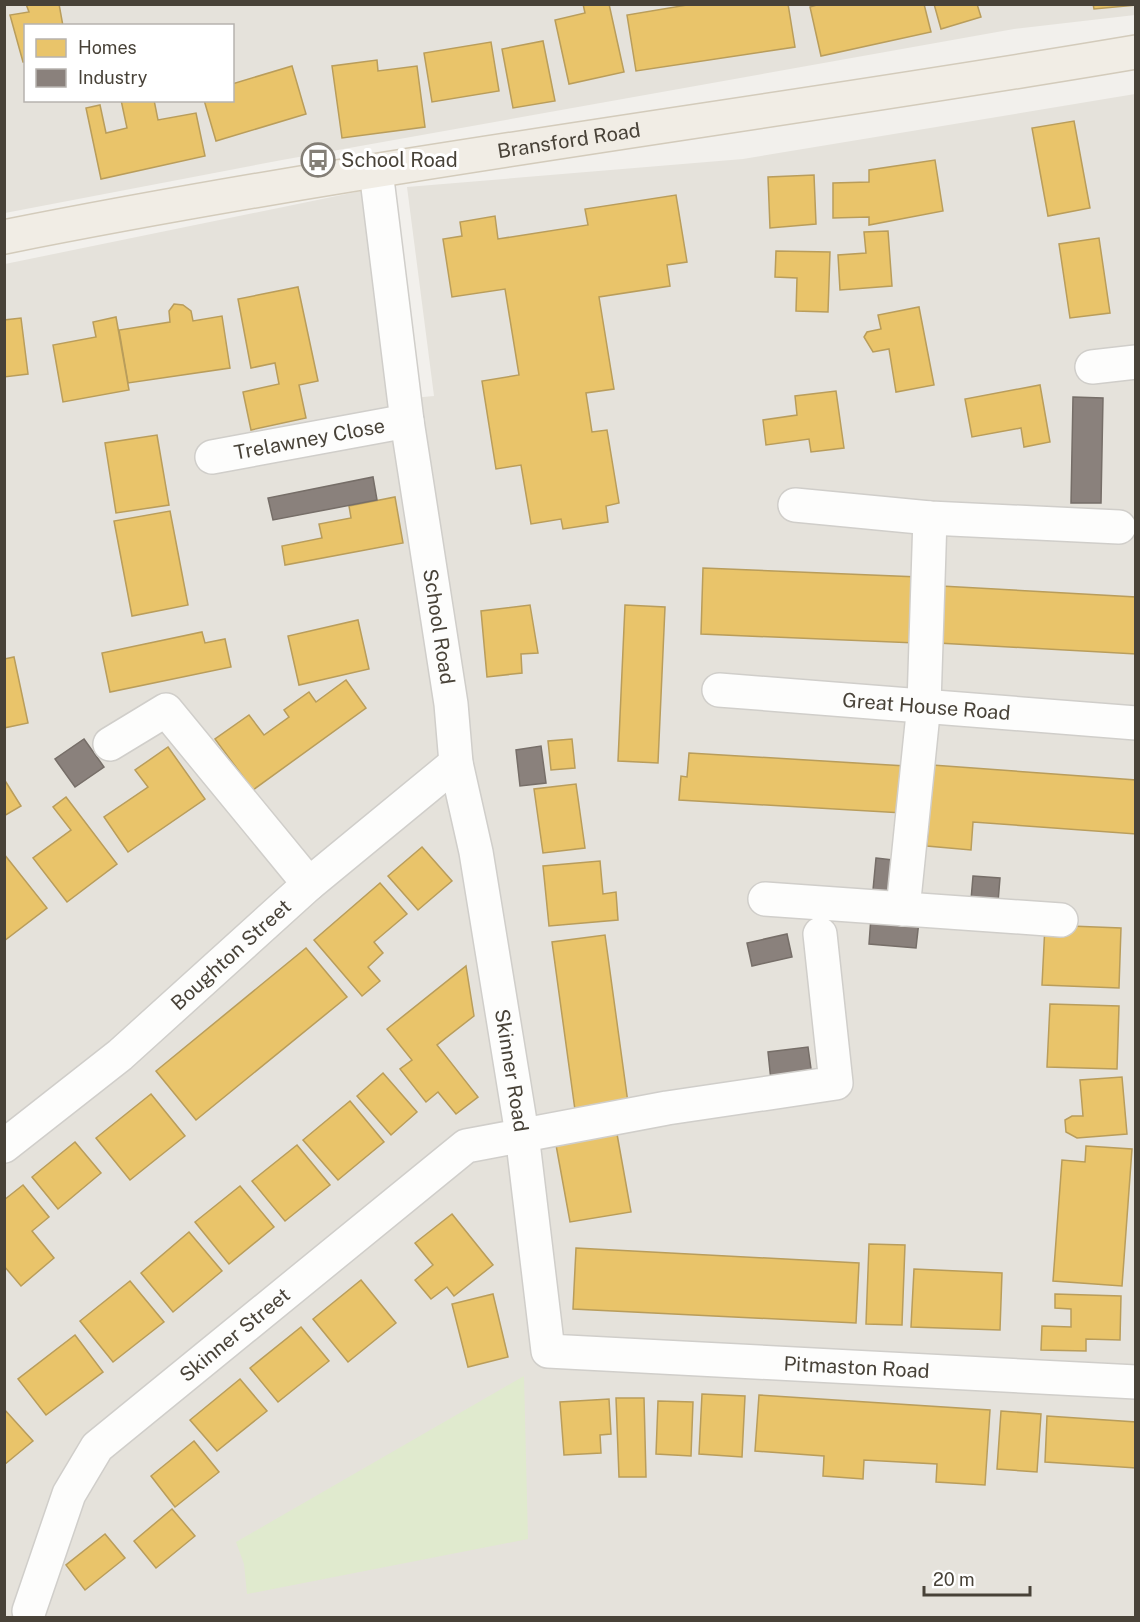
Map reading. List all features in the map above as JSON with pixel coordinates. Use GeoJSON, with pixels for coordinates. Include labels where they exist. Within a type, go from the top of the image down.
{"type":"FeatureCollection","features":[{"type":"Feature","properties":{"kind":"main road","name":"Bransford Road"},"geometry":{"type":"LineString","coordinates":[[4,237],[138,210],[376,171],[1136,52]]}},
{"type":"Feature","properties":{"kind":"street","name":"School Road"},"geometry":{"type":"LineString","coordinates":[[376,171],[407,421],[451,704],[456,762]]}},
{"type":"Feature","properties":{"kind":"street"},"geometry":{"type":"LineString","coordinates":[[1092,367],[1136,362]]}},
{"type":"Feature","properties":{"kind":"street","name":"Trelawney Close"},"geometry":{"type":"LineString","coordinates":[[212,457],[407,421]]}},
{"type":"Feature","properties":{"kind":"street"},"geometry":{"type":"LineString","coordinates":[[795,505],[930,518],[1119,527]]}},
{"type":"Feature","properties":{"kind":"street"},"geometry":{"type":"LineString","coordinates":[[903,909],[924,704],[930,518]]}},
{"type":"Feature","properties":{"kind":"street","name":"Great House Road"},"geometry":{"type":"LineString","coordinates":[[719,690],[924,704],[1136,723]]}},
{"type":"Feature","properties":{"kind":"street"},"geometry":{"type":"LineString","coordinates":[[110,744],[166,710],[309,884]]}},
{"type":"Feature","properties":{"kind":"street","name":"Boughton Street"},"geometry":{"type":"LineString","coordinates":[[4,1146],[120,1055],[309,884],[456,762]]}},
{"type":"Feature","properties":{"kind":"street","name":"Skinner Road"},"geometry":{"type":"LineString","coordinates":[[456,762],[476,852],[522,1134],[548,1351],[577,1351]]}},
{"type":"Feature","properties":{"kind":"street"},"geometry":{"type":"LineString","coordinates":[[765,899],[1060,920]]}},
{"type":"Feature","properties":{"kind":"street","name":"Skinner Street"},"geometry":{"type":"LineString","coordinates":[[28,1611],[69,1494],[97,1447],[466,1146],[667,1108],[836,1083],[820,934]]}},
{"type":"Feature","properties":{"kind":"street","name":"Pitmaston Road"},"geometry":{"type":"LineString","coordinates":[[577,1351],[1136,1382]]}},
{"type":"Feature","properties":{"kind":"shaded area"},"geometry":{"type":"Polygon","coordinates":[[[5,5],[1135,5],[1135,15],[1014,29],[282,160],[5,213],[5,5]]]}},
{"type":"Feature","properties":{"kind":"shaded area"},"geometry":{"type":"Polygon","coordinates":[[[1135,94],[1135,1617],[5,1618],[5,264],[361,191],[391,400],[434,396],[407,187],[743,159],[1135,94]]]}},
{"type":"Feature","properties":{"kind":"green space"},"geometry":{"type":"Polygon","coordinates":[[[524,1376],[528,1539],[247,1594],[244,1564],[236,1542],[524,1376]]]}},
{"type":"Feature","properties":{"kind":"building: Homes"},"geometry":{"type":"Polygon","coordinates":[[[26,4],[59,4],[63,24],[24,24],[23,62],[10,15],[29,12],[26,4]]]}},
{"type":"Feature","properties":{"kind":"building: Homes"},"geometry":{"type":"Polygon","coordinates":[[[583,4],[609,4],[624,72],[569,84],[555,20],[585,13],[583,4]]]}},
{"type":"Feature","properties":{"kind":"building: Homes"},"geometry":{"type":"Polygon","coordinates":[[[693,4],[788,4],[795,47],[636,71],[627,15],[693,4]]]}},
{"type":"Feature","properties":{"kind":"building: Homes"},"geometry":{"type":"Polygon","coordinates":[[[820,4],[924,4],[931,32],[821,56],[810,7],[820,4]]]}},
{"type":"Feature","properties":{"kind":"building: Homes"},"geometry":{"type":"Polygon","coordinates":[[[934,4],[977,4],[981,17],[941,29],[934,4]]]}},
{"type":"Feature","properties":{"kind":"building: Homes"},"geometry":{"type":"Polygon","coordinates":[[[1093,4],[1136,4],[1136,5],[1094,9],[1093,4]]]}},
{"type":"Feature","properties":{"kind":"building: Homes"},"geometry":{"type":"Polygon","coordinates":[[[543,41],[555,101],[513,108],[502,49],[543,41]]]}},
{"type":"Feature","properties":{"kind":"building: Homes"},"geometry":{"type":"Polygon","coordinates":[[[491,42],[499,91],[432,102],[424,53],[491,42]]]}},
{"type":"Feature","properties":{"kind":"building: Homes"},"geometry":{"type":"Polygon","coordinates":[[[377,60],[378,71],[417,66],[425,127],[342,138],[332,66],[377,60]]]}},
{"type":"Feature","properties":{"kind":"building: Homes"},"geometry":{"type":"Polygon","coordinates":[[[292,66],[306,114],[216,141],[205,102],[234,102],[234,83],[292,66]]]}},
{"type":"Feature","properties":{"kind":"building: Homes"},"geometry":{"type":"Polygon","coordinates":[[[121,102],[154,102],[158,120],[196,113],[205,156],[101,179],[86,108],[100,105],[106,133],[127,128],[121,102]]]}},
{"type":"Feature","properties":{"kind":"building: Homes"},"geometry":{"type":"Polygon","coordinates":[[[1074,121],[1090,208],[1048,216],[1032,128],[1074,121]]]}},
{"type":"Feature","properties":{"kind":"building: Homes"},"geometry":{"type":"Polygon","coordinates":[[[935,160],[943,211],[869,225],[869,217],[833,218],[833,183],[869,182],[869,170],[935,160]]]}},
{"type":"Feature","properties":{"kind":"building: Homes"},"geometry":{"type":"Polygon","coordinates":[[[814,175],[816,224],[770,228],[768,177],[814,175]]]}},
{"type":"Feature","properties":{"kind":"building: Homes"},"geometry":{"type":"Polygon","coordinates":[[[676,195],[687,262],[667,265],[670,286],[599,297],[614,389],[586,393],[592,432],[607,430],[619,503],[606,506],[608,522],[563,529],[561,519],[531,524],[521,465],[496,469],[482,381],[519,375],[505,289],[452,297],[443,239],[462,236],[460,222],[495,216],[498,239],[588,225],[585,209],[676,195]]]}},
{"type":"Feature","properties":{"kind":"building: Homes"},"geometry":{"type":"Polygon","coordinates":[[[888,231],[892,286],[840,290],[838,255],[866,253],[864,232],[888,231]]]}},
{"type":"Feature","properties":{"kind":"building: Homes"},"geometry":{"type":"Polygon","coordinates":[[[1099,238],[1110,313],[1070,318],[1059,244],[1099,238]]]}},
{"type":"Feature","properties":{"kind":"building: Homes"},"geometry":{"type":"Polygon","coordinates":[[[776,251],[830,252],[828,312],[796,311],[797,278],[775,277],[776,251]]]}},
{"type":"Feature","properties":{"kind":"building: Homes"},"geometry":{"type":"Polygon","coordinates":[[[298,287],[318,381],[299,385],[306,418],[251,430],[243,392],[279,384],[275,363],[251,368],[238,299],[298,287]]]}},
{"type":"Feature","properties":{"kind":"building: Homes"},"geometry":{"type":"Polygon","coordinates":[[[174,304],[183,305],[191,311],[193,321],[222,316],[230,368],[128,383],[119,330],[170,322],[169,311],[174,304]]]}},
{"type":"Feature","properties":{"kind":"building: Homes"},"geometry":{"type":"Polygon","coordinates":[[[919,307],[934,385],[896,392],[889,349],[873,352],[864,337],[867,332],[881,329],[878,315],[919,307]]]}},
{"type":"Feature","properties":{"kind":"building: Homes"},"geometry":{"type":"Polygon","coordinates":[[[116,317],[129,390],[63,402],[53,345],[96,337],[93,322],[116,317]]]}},
{"type":"Feature","properties":{"kind":"building: Homes"},"geometry":{"type":"Polygon","coordinates":[[[21,318],[28,374],[4,377],[4,320],[21,318]]]}},
{"type":"Feature","properties":{"kind":"building: Homes"},"geometry":{"type":"Polygon","coordinates":[[[1040,385],[1050,442],[1024,447],[1021,428],[972,437],[965,399],[1040,385]]]}},
{"type":"Feature","properties":{"kind":"building: Homes"},"geometry":{"type":"Polygon","coordinates":[[[836,391],[844,448],[811,452],[809,439],[766,445],[763,420],[797,415],[795,396],[836,391]]]}},
{"type":"Feature","properties":{"kind":"building: Homes"},"geometry":{"type":"Polygon","coordinates":[[[157,435],[169,505],[116,513],[105,443],[157,435]]]}},
{"type":"Feature","properties":{"kind":"building: Homes"},"geometry":{"type":"Polygon","coordinates":[[[395,497],[403,543],[285,565],[282,546],[322,538],[319,524],[351,518],[349,506],[395,497]]]}},
{"type":"Feature","properties":{"kind":"building: Homes"},"geometry":{"type":"Polygon","coordinates":[[[170,511],[188,605],[132,616],[114,521],[170,511]]]}},
{"type":"Feature","properties":{"kind":"building: Homes"},"geometry":{"type":"Polygon","coordinates":[[[703,568],[919,577],[916,643],[701,634],[703,568]]]}},
{"type":"Feature","properties":{"kind":"building: Homes"},"geometry":{"type":"Polygon","coordinates":[[[941,586],[1136,597],[1136,654],[938,643],[941,586]]]}},
{"type":"Feature","properties":{"kind":"building: Homes"},"geometry":{"type":"Polygon","coordinates":[[[530,605],[538,653],[521,654],[522,673],[487,677],[481,611],[530,605]]]}},
{"type":"Feature","properties":{"kind":"building: Homes"},"geometry":{"type":"Polygon","coordinates":[[[625,605],[665,607],[658,763],[618,761],[625,605]]]}},
{"type":"Feature","properties":{"kind":"building: Homes"},"geometry":{"type":"Polygon","coordinates":[[[358,620],[369,669],[299,685],[288,636],[358,620]]]}},
{"type":"Feature","properties":{"kind":"building: Homes"},"geometry":{"type":"Polygon","coordinates":[[[202,632],[205,643],[225,639],[231,667],[110,692],[102,653],[202,632]]]}},
{"type":"Feature","properties":{"kind":"building: Homes"},"geometry":{"type":"Polygon","coordinates":[[[14,657],[28,723],[4,728],[4,659],[14,657]]]}},
{"type":"Feature","properties":{"kind":"building: Homes"},"geometry":{"type":"Polygon","coordinates":[[[346,680],[366,708],[253,790],[215,739],[249,715],[264,735],[289,717],[284,710],[309,692],[316,702],[346,680]]]}},
{"type":"Feature","properties":{"kind":"building: Homes"},"geometry":{"type":"Polygon","coordinates":[[[572,739],[575,768],[551,770],[548,741],[572,739]]]}},
{"type":"Feature","properties":{"kind":"building: Homes"},"geometry":{"type":"Polygon","coordinates":[[[168,747],[205,799],[128,852],[104,817],[148,787],[135,770],[168,747]]]}},
{"type":"Feature","properties":{"kind":"building: Homes"},"geometry":{"type":"Polygon","coordinates":[[[689,753],[906,766],[903,813],[679,800],[681,776],[687,777],[689,753]]]}},
{"type":"Feature","properties":{"kind":"building: Homes"},"geometry":{"type":"Polygon","coordinates":[[[932,765],[1136,780],[1136,834],[973,822],[971,850],[927,846],[932,765]]]}},
{"type":"Feature","properties":{"kind":"building: Homes"},"geometry":{"type":"Polygon","coordinates":[[[4,779],[21,806],[4,816],[4,779]]]}},
{"type":"Feature","properties":{"kind":"building: Homes"},"geometry":{"type":"Polygon","coordinates":[[[576,784],[585,848],[543,853],[534,789],[576,784]]]}},
{"type":"Feature","properties":{"kind":"building: Homes"},"geometry":{"type":"Polygon","coordinates":[[[66,797],[117,864],[67,902],[33,858],[71,830],[53,807],[66,797]]]}},
{"type":"Feature","properties":{"kind":"building: Homes"},"geometry":{"type":"Polygon","coordinates":[[[422,847],[452,881],[418,910],[388,876],[422,847]]]}},
{"type":"Feature","properties":{"kind":"building: Homes"},"geometry":{"type":"Polygon","coordinates":[[[4,854],[47,908],[4,941],[4,854]]]}},
{"type":"Feature","properties":{"kind":"building: Homes"},"geometry":{"type":"Polygon","coordinates":[[[600,861],[603,894],[616,892],[618,920],[549,926],[543,866],[600,861]]]}},
{"type":"Feature","properties":{"kind":"building: Homes"},"geometry":{"type":"Polygon","coordinates":[[[380,883],[407,914],[374,942],[383,953],[368,967],[380,981],[362,996],[314,940],[380,883]]]}},
{"type":"Feature","properties":{"kind":"building: Homes"},"geometry":{"type":"Polygon","coordinates":[[[1045,925],[1121,928],[1119,988],[1042,985],[1045,925]]]}},
{"type":"Feature","properties":{"kind":"building: Homes"},"geometry":{"type":"Polygon","coordinates":[[[605,935],[628,1103],[575,1110],[552,942],[605,935]]]}},
{"type":"Feature","properties":{"kind":"building: Homes"},"geometry":{"type":"Polygon","coordinates":[[[306,948],[347,997],[196,1120],[156,1071],[306,948]]]}},
{"type":"Feature","properties":{"kind":"building: Homes"},"geometry":{"type":"Polygon","coordinates":[[[466,966],[474,1016],[437,1045],[478,1097],[456,1114],[438,1092],[426,1102],[400,1069],[412,1060],[387,1029],[466,966]]]}},
{"type":"Feature","properties":{"kind":"building: Homes"},"geometry":{"type":"Polygon","coordinates":[[[1050,1004],[1119,1006],[1117,1069],[1047,1067],[1050,1004]]]}},
{"type":"Feature","properties":{"kind":"building: Homes"},"geometry":{"type":"Polygon","coordinates":[[[383,1073],[417,1112],[391,1135],[357,1096],[383,1073]]]}},
{"type":"Feature","properties":{"kind":"building: Homes"},"geometry":{"type":"Polygon","coordinates":[[[1122,1077],[1127,1134],[1077,1138],[1066,1132],[1065,1120],[1072,1116],[1083,1116],[1080,1080],[1122,1077]]]}},
{"type":"Feature","properties":{"kind":"building: Homes"},"geometry":{"type":"Polygon","coordinates":[[[151,1094],[185,1136],[130,1180],[96,1138],[151,1094]]]}},
{"type":"Feature","properties":{"kind":"building: Homes"},"geometry":{"type":"Polygon","coordinates":[[[350,1101],[384,1142],[338,1180],[303,1140],[350,1101]]]}},
{"type":"Feature","properties":{"kind":"building: Homes"},"geometry":{"type":"Polygon","coordinates":[[[617,1134],[631,1212],[570,1222],[556,1145],[617,1134]]]}},
{"type":"Feature","properties":{"kind":"building: Homes"},"geometry":{"type":"Polygon","coordinates":[[[75,1142],[101,1173],[58,1209],[32,1177],[75,1142]]]}},
{"type":"Feature","properties":{"kind":"building: Homes"},"geometry":{"type":"Polygon","coordinates":[[[297,1145],[330,1185],[285,1221],[252,1181],[297,1145]]]}},
{"type":"Feature","properties":{"kind":"building: Homes"},"geometry":{"type":"Polygon","coordinates":[[[1086,1146],[1132,1149],[1122,1286],[1053,1281],[1062,1160],[1085,1162],[1086,1146]]]}},
{"type":"Feature","properties":{"kind":"building: Homes"},"geometry":{"type":"Polygon","coordinates":[[[23,1185],[49,1217],[32,1231],[54,1258],[21,1286],[4,1266],[4,1200],[23,1185]]]}},
{"type":"Feature","properties":{"kind":"building: Homes"},"geometry":{"type":"Polygon","coordinates":[[[240,1186],[274,1227],[229,1264],[195,1222],[240,1186]]]}},
{"type":"Feature","properties":{"kind":"building: Homes"},"geometry":{"type":"Polygon","coordinates":[[[452,1214],[493,1265],[454,1296],[447,1287],[431,1299],[415,1280],[433,1265],[415,1243],[452,1214]]]}},
{"type":"Feature","properties":{"kind":"building: Homes"},"geometry":{"type":"Polygon","coordinates":[[[189,1232],[222,1271],[173,1312],[141,1273],[189,1232]]]}},
{"type":"Feature","properties":{"kind":"building: Homes"},"geometry":{"type":"Polygon","coordinates":[[[869,1244],[905,1245],[902,1325],[866,1324],[869,1244]]]}},
{"type":"Feature","properties":{"kind":"building: Homes"},"geometry":{"type":"Polygon","coordinates":[[[576,1248],[859,1263],[856,1323],[573,1309],[576,1248]]]}},
{"type":"Feature","properties":{"kind":"building: Homes"},"geometry":{"type":"Polygon","coordinates":[[[914,1269],[1002,1273],[1000,1330],[911,1327],[914,1269]]]}},
{"type":"Feature","properties":{"kind":"building: Homes"},"geometry":{"type":"Polygon","coordinates":[[[361,1280],[396,1323],[348,1362],[313,1319],[361,1280]]]}},
{"type":"Feature","properties":{"kind":"building: Homes"},"geometry":{"type":"Polygon","coordinates":[[[130,1281],[164,1322],[113,1362],[80,1321],[130,1281]]]}},
{"type":"Feature","properties":{"kind":"building: Homes"},"geometry":{"type":"Polygon","coordinates":[[[493,1294],[508,1357],[468,1367],[452,1304],[493,1294]]]}},
{"type":"Feature","properties":{"kind":"building: Homes"},"geometry":{"type":"Polygon","coordinates":[[[1055,1294],[1121,1296],[1120,1340],[1086,1339],[1086,1351],[1041,1350],[1042,1326],[1071,1327],[1071,1309],[1055,1308],[1055,1294]]]}},
{"type":"Feature","properties":{"kind":"building: Homes"},"geometry":{"type":"Polygon","coordinates":[[[301,1327],[329,1361],[278,1402],[250,1368],[301,1327]]]}},
{"type":"Feature","properties":{"kind":"building: Homes"},"geometry":{"type":"Polygon","coordinates":[[[75,1335],[103,1372],[46,1415],[18,1379],[75,1335]]]}},
{"type":"Feature","properties":{"kind":"building: Homes"},"geometry":{"type":"Polygon","coordinates":[[[240,1379],[267,1411],[217,1451],[190,1420],[240,1379]]]}},
{"type":"Feature","properties":{"kind":"building: Homes"},"geometry":{"type":"Polygon","coordinates":[[[702,1394],[745,1396],[742,1457],[699,1454],[702,1394]]]}},
{"type":"Feature","properties":{"kind":"building: Homes"},"geometry":{"type":"Polygon","coordinates":[[[759,1395],[990,1410],[985,1485],[936,1482],[937,1464],[864,1460],[863,1479],[823,1476],[824,1456],[755,1451],[759,1395]]]}},
{"type":"Feature","properties":{"kind":"building: Homes"},"geometry":{"type":"Polygon","coordinates":[[[616,1398],[644,1398],[646,1477],[619,1477],[616,1398]]]}},
{"type":"Feature","properties":{"kind":"building: Homes"},"geometry":{"type":"Polygon","coordinates":[[[609,1399],[611,1434],[600,1435],[601,1453],[564,1455],[560,1402],[609,1399]]]}},
{"type":"Feature","properties":{"kind":"building: Homes"},"geometry":{"type":"Polygon","coordinates":[[[658,1401],[693,1402],[691,1456],[656,1454],[658,1401]]]}},
{"type":"Feature","properties":{"kind":"building: Homes"},"geometry":{"type":"Polygon","coordinates":[[[4,1409],[33,1441],[4,1465],[4,1409]]]}},
{"type":"Feature","properties":{"kind":"building: Homes"},"geometry":{"type":"Polygon","coordinates":[[[1001,1411],[1041,1414],[1037,1472],[997,1469],[1001,1411]]]}},
{"type":"Feature","properties":{"kind":"building: Homes"},"geometry":{"type":"Polygon","coordinates":[[[1047,1416],[1136,1422],[1136,1468],[1045,1462],[1047,1416]]]}},
{"type":"Feature","properties":{"kind":"building: Homes"},"geometry":{"type":"Polygon","coordinates":[[[194,1441],[219,1472],[175,1507],[151,1476],[194,1441]]]}},
{"type":"Feature","properties":{"kind":"building: Homes"},"geometry":{"type":"Polygon","coordinates":[[[172,1509],[195,1536],[156,1568],[134,1541],[172,1509]]]}},
{"type":"Feature","properties":{"kind":"building: Homes"},"geometry":{"type":"Polygon","coordinates":[[[105,1534],[125,1558],[85,1590],[66,1565],[105,1534]]]}},
{"type":"Feature","properties":{"kind":"building: Industry"},"geometry":{"type":"Polygon","coordinates":[[[1073,397],[1103,398],[1101,503],[1071,503],[1073,397]]]}},
{"type":"Feature","properties":{"kind":"building: Industry"},"geometry":{"type":"Polygon","coordinates":[[[373,477],[377,500],[273,520],[268,498],[373,477]]]}},
{"type":"Feature","properties":{"kind":"building: Industry"},"geometry":{"type":"Polygon","coordinates":[[[84,739],[104,767],[75,787],[55,759],[84,739]]]}},
{"type":"Feature","properties":{"kind":"building: Industry"},"geometry":{"type":"Polygon","coordinates":[[[541,746],[546,783],[520,786],[516,750],[541,746]]]}},
{"type":"Feature","properties":{"kind":"building: Industry"},"geometry":{"type":"Polygon","coordinates":[[[876,858],[901,861],[898,892],[873,890],[876,858]]]}},
{"type":"Feature","properties":{"kind":"building: Industry"},"geometry":{"type":"Polygon","coordinates":[[[973,876],[1000,878],[998,902],[971,900],[973,876]]]}},
{"type":"Feature","properties":{"kind":"building: Industry"},"geometry":{"type":"Polygon","coordinates":[[[871,917],[919,921],[916,948],[869,944],[871,917]]]}},
{"type":"Feature","properties":{"kind":"building: Industry"},"geometry":{"type":"Polygon","coordinates":[[[787,934],[792,957],[752,966],[747,943],[787,934]]]}},
{"type":"Feature","properties":{"kind":"building: Industry"},"geometry":{"type":"Polygon","coordinates":[[[808,1047],[812,1076],[771,1081],[768,1052],[808,1047]]]}},
{"type":"Feature","properties":{"kind":"place","name":"School Road"},"geometry":{"type":"Point","coordinates":[318,160]}}]}
